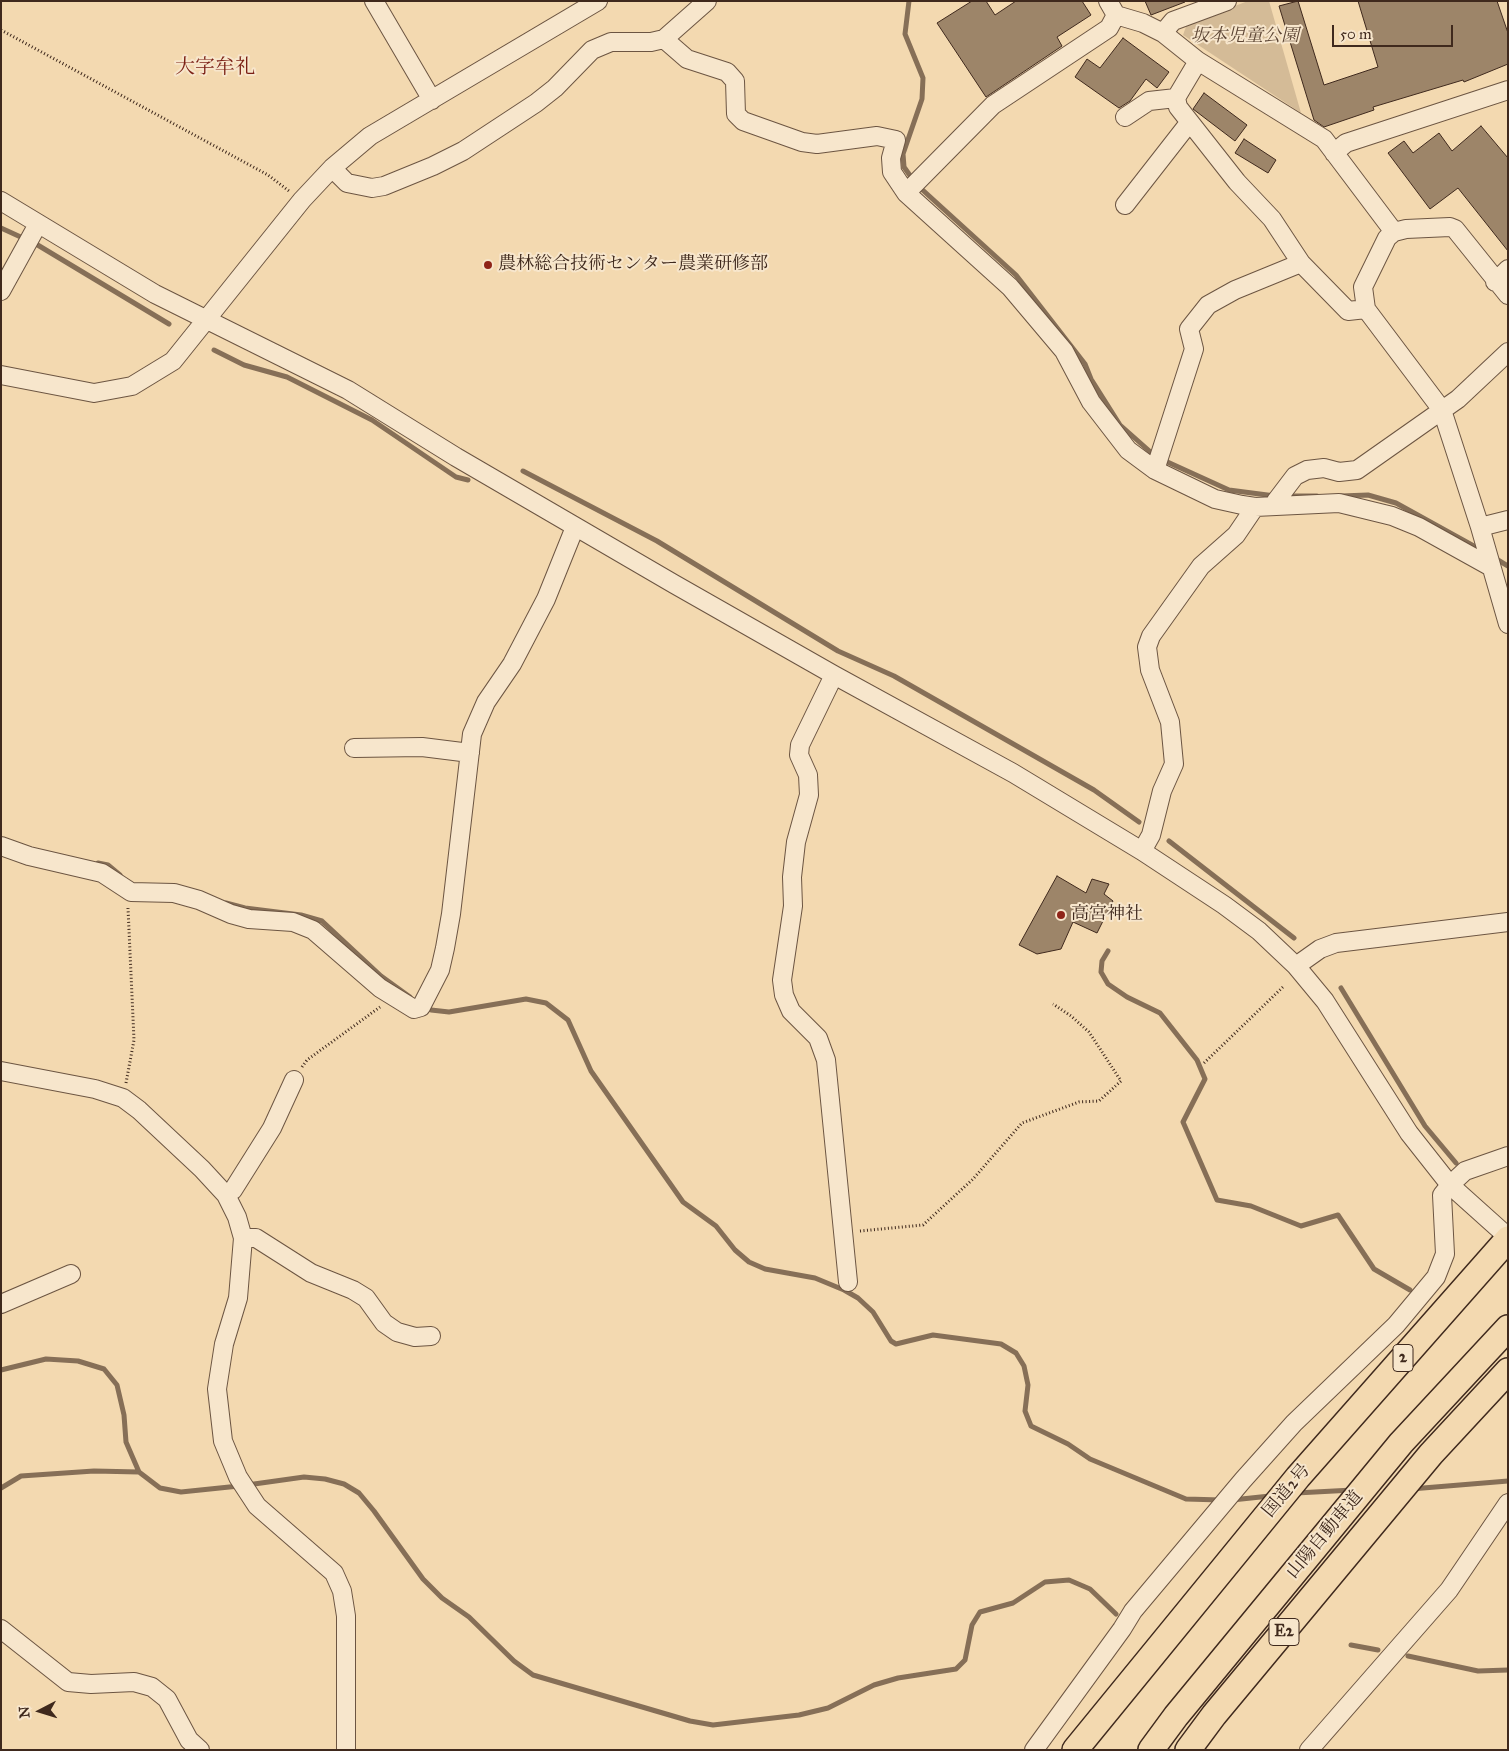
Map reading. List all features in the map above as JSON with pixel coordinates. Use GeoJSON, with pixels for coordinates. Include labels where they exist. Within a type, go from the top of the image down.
{"type":"FeatureCollection","features":[{"type":"Feature","properties":{"kind":"highway","name":"国道2号"},"geometry":{"type":"LineString","coordinates":[[1075,1750],[1298,1477],[1508,1238]]}},
{"type":"Feature","properties":{"kind":"highway","name":"山陽自動車道"},"geometry":{"type":"LineString","coordinates":[[1151,1750],[1176,1716],[1401,1443],[1508,1328]]}},
{"type":"Feature","properties":{"kind":"highway","name":"山陽自動車道"},"geometry":{"type":"LineString","coordinates":[[1188,1750],[1214,1715],[1431,1454],[1508,1371]]}},
{"type":"Feature","properties":{"kind":"street"},"geometry":{"type":"LineString","coordinates":[[374,1],[432,100]]}},
{"type":"Feature","properties":{"kind":"street"},"geometry":{"type":"LineString","coordinates":[[1,375],[94,392],[132,386],[173,361],[302,200],[332,168],[370,136],[598,1]]}},
{"type":"Feature","properties":{"kind":"street"},"geometry":{"type":"LineString","coordinates":[[332,168],[347,183],[372,188],[384,186],[463,151],[549,93],[592,50],[611,42],[651,42],[664,39],[707,1]]}},
{"type":"Feature","properties":{"kind":"street"},"geometry":{"type":"LineString","coordinates":[[1163,33],[1173,21],[1215,3]]}},
{"type":"Feature","properties":{"kind":"street"},"geometry":{"type":"LineString","coordinates":[[906,193],[993,105],[1109,28],[1112,8],[1163,33],[1198,61],[1324,140],[1394,232]]}},
{"type":"Feature","properties":{"kind":"street"},"geometry":{"type":"LineString","coordinates":[[664,39],[687,59],[727,72],[735,82],[736,114],[743,121],[802,142],[816,144],[877,136],[896,140],[891,158],[892,172],[906,193],[1010,287],[1064,351],[1091,402],[1128,450],[1155,470],[1215,498],[1255,507],[1339,503],[1392,516],[1419,527],[1491,567]]}},
{"type":"Feature","properties":{"kind":"street"},"geometry":{"type":"LineString","coordinates":[[1198,61],[1176,98],[1178,106],[1189,123],[1237,182],[1272,219],[1301,263],[1348,311],[1366,309]]}},
{"type":"Feature","properties":{"kind":"street"},"geometry":{"type":"LineString","coordinates":[[1334,153],[1346,143],[1508,90]]}},
{"type":"Feature","properties":{"kind":"street"},"geometry":{"type":"LineString","coordinates":[[1125,117],[1149,101],[1176,98]]}},
{"type":"Feature","properties":{"kind":"street"},"geometry":{"type":"LineString","coordinates":[[1125,205],[1189,123]]}},
{"type":"Feature","properties":{"kind":"street"},"geometry":{"type":"LineString","coordinates":[[1,201],[155,294],[206,322],[348,390],[456,457],[575,527],[834,675],[1013,773],[1142,851],[1224,905],[1259,931],[1296,966],[1324,1001],[1409,1133],[1450,1184],[1508,1238]]}},
{"type":"Feature","properties":{"kind":"street"},"geometry":{"type":"LineString","coordinates":[[1,291],[38,224]]}},
{"type":"Feature","properties":{"kind":"street"},"geometry":{"type":"LineString","coordinates":[[1508,295],[1495,282],[1454,229],[1450,227],[1394,232],[1387,238],[1363,287],[1366,309],[1442,410],[1480,527],[1508,624]]}},
{"type":"Feature","properties":{"kind":"street"},"geometry":{"type":"LineString","coordinates":[[1155,470],[1194,349],[1189,328],[1208,305],[1235,290],[1301,263]]}},
{"type":"Feature","properties":{"kind":"street"},"geometry":{"type":"LineString","coordinates":[[1495,282],[1508,269]]}},
{"type":"Feature","properties":{"kind":"street"},"geometry":{"type":"LineString","coordinates":[[1276,506],[1276,501],[1295,476],[1307,470],[1324,468],[1339,472],[1357,470],[1458,399],[1508,352]]}},
{"type":"Feature","properties":{"kind":"street"},"geometry":{"type":"LineString","coordinates":[[1142,851],[1150,835],[1162,791],[1174,764],[1170,722],[1150,670],[1147,647],[1151,636],[1201,566],[1236,535],[1255,507]]}},
{"type":"Feature","properties":{"kind":"street"},"geometry":{"type":"LineString","coordinates":[[1480,527],[1508,520]]}},
{"type":"Feature","properties":{"kind":"street"},"geometry":{"type":"LineString","coordinates":[[1,846],[29,856],[102,873],[131,892],[174,893],[199,900],[231,914],[249,919],[293,922],[313,930],[393,998],[414,1009],[421,1006],[440,970],[451,914],[470,753],[478,718],[512,664],[546,599],[575,527]]}},
{"type":"Feature","properties":{"kind":"street"},"geometry":{"type":"LineString","coordinates":[[834,675],[799,750],[798,756],[808,775],[809,795],[796,842],[792,877],[793,906],[782,980],[784,995],[790,1011],[818,1038],[826,1060],[848,1282]]}},
{"type":"Feature","properties":{"kind":"street"},"geometry":{"type":"LineString","coordinates":[[354,748],[422,746],[470,753]]}},
{"type":"Feature","properties":{"kind":"street"},"geometry":{"type":"LineString","coordinates":[[1296,966],[1320,949],[1336,943],[1508,922]]}},
{"type":"Feature","properties":{"kind":"street"},"geometry":{"type":"LineString","coordinates":[[1,1071],[95,1089],[123,1098],[139,1110],[196,1163],[226,1195],[237,1217],[243,1238],[238,1298],[224,1344],[217,1389],[223,1441],[238,1477],[257,1506],[278,1526],[334,1572],[342,1591],[346,1616],[346,1750]]}},
{"type":"Feature","properties":{"kind":"street"},"geometry":{"type":"LineString","coordinates":[[226,1195],[233,1190],[272,1128],[294,1080]]}},
{"type":"Feature","properties":{"kind":"street"},"geometry":{"type":"LineString","coordinates":[[1034,1750],[1122,1630],[1133,1610],[1243,1480],[1294,1423],[1396,1325],[1436,1277],[1445,1254],[1442,1195],[1450,1184],[1466,1171],[1508,1156]]}},
{"type":"Feature","properties":{"kind":"street"},"geometry":{"type":"LineString","coordinates":[[243,1238],[256,1238],[311,1273],[353,1290],[366,1298],[384,1324],[397,1332],[415,1337],[431,1336]]}},
{"type":"Feature","properties":{"kind":"street"},"geometry":{"type":"LineString","coordinates":[[1,1304],[71,1274]]}},
{"type":"Feature","properties":{"kind":"street"},"geometry":{"type":"LineString","coordinates":[[1309,1750],[1449,1590],[1508,1503]]}},
{"type":"Feature","properties":{"kind":"street"},"geometry":{"type":"LineString","coordinates":[[1,1629],[68,1682],[91,1684],[134,1682],[152,1687],[167,1699],[189,1740],[200,1750]]}},
{"type":"Feature","properties":{"kind":"path"},"geometry":{"type":"LineString","coordinates":[[1,30],[268,175],[302,200]]}},
{"type":"Feature","properties":{"kind":"path"},"geometry":{"type":"LineString","coordinates":[[123,1098],[134,1040],[128,911],[131,892]]}},
{"type":"Feature","properties":{"kind":"path"},"geometry":{"type":"LineString","coordinates":[[1204,1063],[1284,986]]}},
{"type":"Feature","properties":{"kind":"path"},"geometry":{"type":"LineString","coordinates":[[294,1080],[307,1060],[393,998]]}},
{"type":"Feature","properties":{"kind":"path"},"geometry":{"type":"LineString","coordinates":[[844,1232],[923,1226],[973,1179],[1022,1123],[1079,1102],[1099,1101],[1121,1081],[1089,1032],[1071,1016],[1053,1004]]}},
{"type":"Feature","properties":{"kind":"green space","name":"坂本児童公園"},"geometry":{"type":"Polygon","coordinates":[[[1248,1],[1269,1],[1301,113],[1183,35],[1187,24],[1248,1]]]}},
{"type":"Feature","properties":{"kind":"building"},"geometry":{"type":"Polygon","coordinates":[[[972,1],[986,1],[995,15],[1016,1],[1082,1],[1091,15],[1057,37],[1062,46],[986,97],[937,23],[972,1]]]}},
{"type":"Feature","properties":{"kind":"building"},"geometry":{"type":"Polygon","coordinates":[[[1145,1],[1184,1],[1185,2],[1151,15],[1145,1]]]}},
{"type":"Feature","properties":{"kind":"building"},"geometry":{"type":"Polygon","coordinates":[[[1298,1],[1324,85],[1378,67],[1358,1],[1497,1],[1508,33],[1508,64],[1464,82],[1463,80],[1373,107],[1374,110],[1324,127],[1314,120],[1279,6],[1298,1]]]}},
{"type":"Feature","properties":{"kind":"building"},"geometry":{"type":"Polygon","coordinates":[[[1123,38],[1169,72],[1157,88],[1146,79],[1130,101],[1119,108],[1075,77],[1087,59],[1100,68],[1123,38]]]}},
{"type":"Feature","properties":{"kind":"building"},"geometry":{"type":"Polygon","coordinates":[[[1204,93],[1247,125],[1235,141],[1193,109],[1204,93]]]}},
{"type":"Feature","properties":{"kind":"building"},"geometry":{"type":"Polygon","coordinates":[[[1481,126],[1508,158],[1508,251],[1458,188],[1430,209],[1388,153],[1404,141],[1413,153],[1439,133],[1452,151],[1481,126]]]}},
{"type":"Feature","properties":{"kind":"building"},"geometry":{"type":"Polygon","coordinates":[[[1244,139],[1276,160],[1268,173],[1235,153],[1244,139]]]}},
{"type":"Feature","properties":{"kind":"building"},"geometry":{"type":"Polygon","coordinates":[[[1057,876],[1086,893],[1092,879],[1109,884],[1104,894],[1113,901],[1097,933],[1073,922],[1061,949],[1037,954],[1019,945],[1057,876]]]}},
{"type":"Feature","properties":{"kind":"waterway"},"geometry":{"type":"LineString","coordinates":[[909,1],[905,34],[923,78],[922,99],[903,154],[904,167],[916,184],[1016,275],[1085,364],[1091,379],[1120,425],[1155,456]]}},
{"type":"Feature","properties":{"kind":"waterway"},"geometry":{"type":"LineString","coordinates":[[1,228],[36,244],[169,324]]}},
{"type":"Feature","properties":{"kind":"waterway"},"geometry":{"type":"LineString","coordinates":[[214,350],[244,365],[287,377],[372,420],[456,477],[468,480]]}},
{"type":"Feature","properties":{"kind":"waterway"},"geometry":{"type":"LineString","coordinates":[[1163,460],[1229,490],[1275,496]]}},
{"type":"Feature","properties":{"kind":"waterway"},"geometry":{"type":"LineString","coordinates":[[523,471],[657,541],[838,651],[894,676],[1094,790],[1139,822]]}},
{"type":"Feature","properties":{"kind":"waterway"},"geometry":{"type":"LineString","coordinates":[[1341,496],[1368,495],[1396,503],[1481,550]]}},
{"type":"Feature","properties":{"kind":"waterway"},"geometry":{"type":"LineString","coordinates":[[1286,496],[1317,496]]}},
{"type":"Feature","properties":{"kind":"waterway"},"geometry":{"type":"LineString","coordinates":[[1493,557],[1508,566]]}},
{"type":"Feature","properties":{"kind":"waterway"},"geometry":{"type":"LineString","coordinates":[[1169,841],[1294,938]]}},
{"type":"Feature","properties":{"kind":"waterway"},"geometry":{"type":"LineString","coordinates":[[98,863],[108,865],[120,875]]}},
{"type":"Feature","properties":{"kind":"waterway"},"geometry":{"type":"LineString","coordinates":[[226,903],[245,908],[301,915],[322,921],[381,976],[410,997]]}},
{"type":"Feature","properties":{"kind":"waterway"},"geometry":{"type":"LineString","coordinates":[[1108,951],[1102,961],[1101,972],[1108,984],[1127,997],[1160,1013],[1197,1060],[1205,1079],[1183,1122],[1217,1200],[1251,1206],[1301,1226],[1338,1215],[1374,1269],[1410,1290]]}},
{"type":"Feature","properties":{"kind":"waterway"},"geometry":{"type":"LineString","coordinates":[[1341,988],[1425,1126],[1456,1163]]}},
{"type":"Feature","properties":{"kind":"waterway"},"geometry":{"type":"LineString","coordinates":[[431,1010],[449,1012],[526,999],[546,1003],[568,1020],[591,1071],[683,1202],[716,1226],[735,1250],[749,1262],[765,1269],[815,1278],[844,1290],[858,1298],[873,1312],[891,1341],[896,1344],[933,1335],[1001,1344],[1016,1353],[1024,1366],[1028,1385],[1025,1411],[1031,1426],[1068,1444],[1090,1459],[1186,1499],[1221,1500]]}},
{"type":"Feature","properties":{"kind":"waterway"},"geometry":{"type":"LineString","coordinates":[[1,1370],[46,1359],[78,1361],[104,1369],[117,1385],[124,1415],[126,1442],[139,1472],[160,1488],[181,1492],[239,1486]]}},
{"type":"Feature","properties":{"kind":"waterway"},"geometry":{"type":"LineString","coordinates":[[1,1488],[21,1476],[94,1471],[139,1472]]}},
{"type":"Feature","properties":{"kind":"waterway"},"geometry":{"type":"LineString","coordinates":[[247,1485],[304,1477],[325,1479],[344,1484],[359,1493],[374,1511],[423,1579],[442,1598],[469,1617],[514,1661],[533,1675],[690,1721],[713,1725],[799,1715],[828,1708],[874,1685],[898,1678],[956,1669],[965,1660],[972,1625],[980,1612],[1013,1603],[1045,1582],[1069,1580],[1090,1589],[1116,1614]]}},
{"type":"Feature","properties":{"kind":"waterway"},"geometry":{"type":"LineString","coordinates":[[1411,1489],[1508,1481]]}},
{"type":"Feature","properties":{"kind":"waterway"},"geometry":{"type":"LineString","coordinates":[[1296,1493],[1353,1490]]}},
{"type":"Feature","properties":{"kind":"waterway"},"geometry":{"type":"LineString","coordinates":[[1232,1500],[1270,1496]]}},
{"type":"Feature","properties":{"kind":"waterway"},"geometry":{"type":"LineString","coordinates":[[1351,1645],[1378,1650]]}},
{"type":"Feature","properties":{"kind":"waterway"},"geometry":{"type":"LineString","coordinates":[[1408,1656],[1478,1671],[1508,1670]]}},
{"type":"Feature","properties":{"kind":"place","name":"農林総合技術センター農業研修部"},"geometry":{"type":"Point","coordinates":[488,265]}},
{"type":"Feature","properties":{"kind":"place","name":"高宮神社"},"geometry":{"type":"Point","coordinates":[1061,915]}},
{"type":"Feature","properties":{"kind":"district","name":"大字牟礼"},"geometry":{"type":"Point","coordinates":[215,68]}}]}
